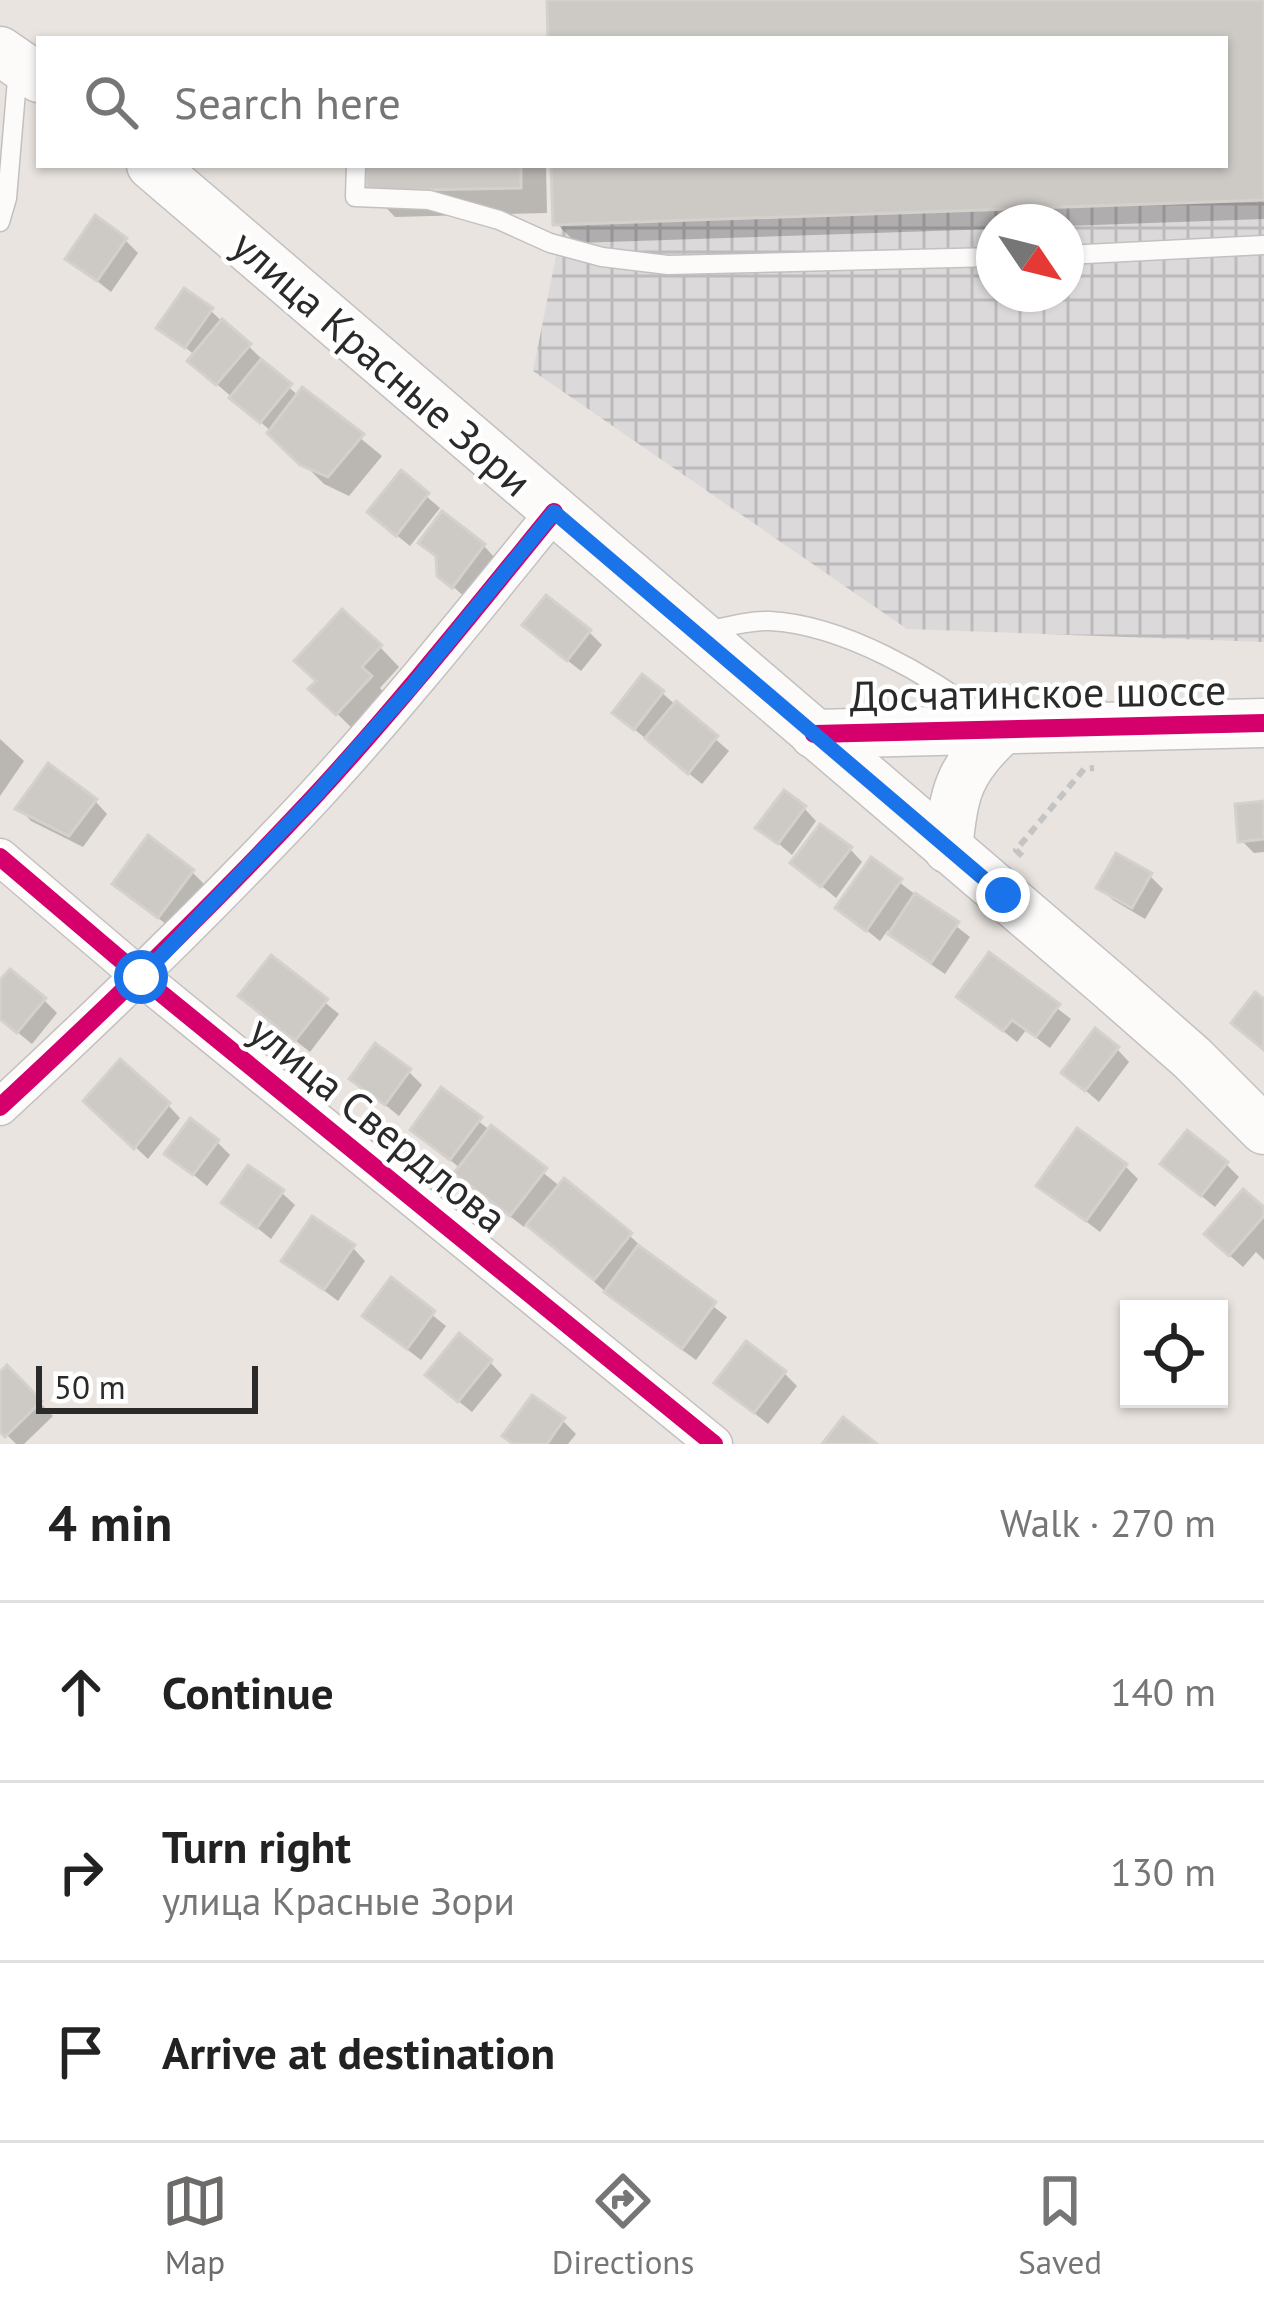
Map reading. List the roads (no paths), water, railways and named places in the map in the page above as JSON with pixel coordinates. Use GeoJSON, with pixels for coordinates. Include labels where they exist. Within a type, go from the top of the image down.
{"type":"FeatureCollection","features":[{"type":"Feature","properties":{"kind":"main road","name":"улица Красные Зори"},"geometry":{"type":"LineString","coordinates":[[154,168],[1192,1058],[1264,1130]]}},
{"type":"Feature","properties":{"kind":"main road","name":"Досчатинское шоссе"},"geometry":{"type":"LineString","coordinates":[[814,734],[1264,723]]}},
{"type":"Feature","properties":{"kind":"main road","name":"Досчатинское шоссе"},"geometry":{"type":"LineString","coordinates":[[948,848],[961,776],[1002,730]]}},
{"type":"Feature","properties":{"kind":"street"},"geometry":{"type":"LineString","coordinates":[[0,1107],[141,977],[314,797],[554,512]]}},
{"type":"Feature","properties":{"kind":"street","name":"улица Свердлова"},"geometry":{"type":"LineString","coordinates":[[0,857],[713,1444]]}},
{"type":"Feature","properties":{"kind":"lane"},"geometry":{"type":"LineString","coordinates":[[0,222],[8,198],[19,64]]}},
{"type":"Feature","properties":{"kind":"lane"},"geometry":{"type":"LineString","coordinates":[[356,168],[355,197],[429,200],[602,257],[668,265],[976,257]]}},
{"type":"Feature","properties":{"kind":"lane"},"geometry":{"type":"LineString","coordinates":[[1084,254],[1264,245]]}},
{"type":"Feature","properties":{"kind":"lane"},"geometry":{"type":"LineString","coordinates":[[694,633],[767,621],[825,630],[943,685],[1002,730]]}}]}
